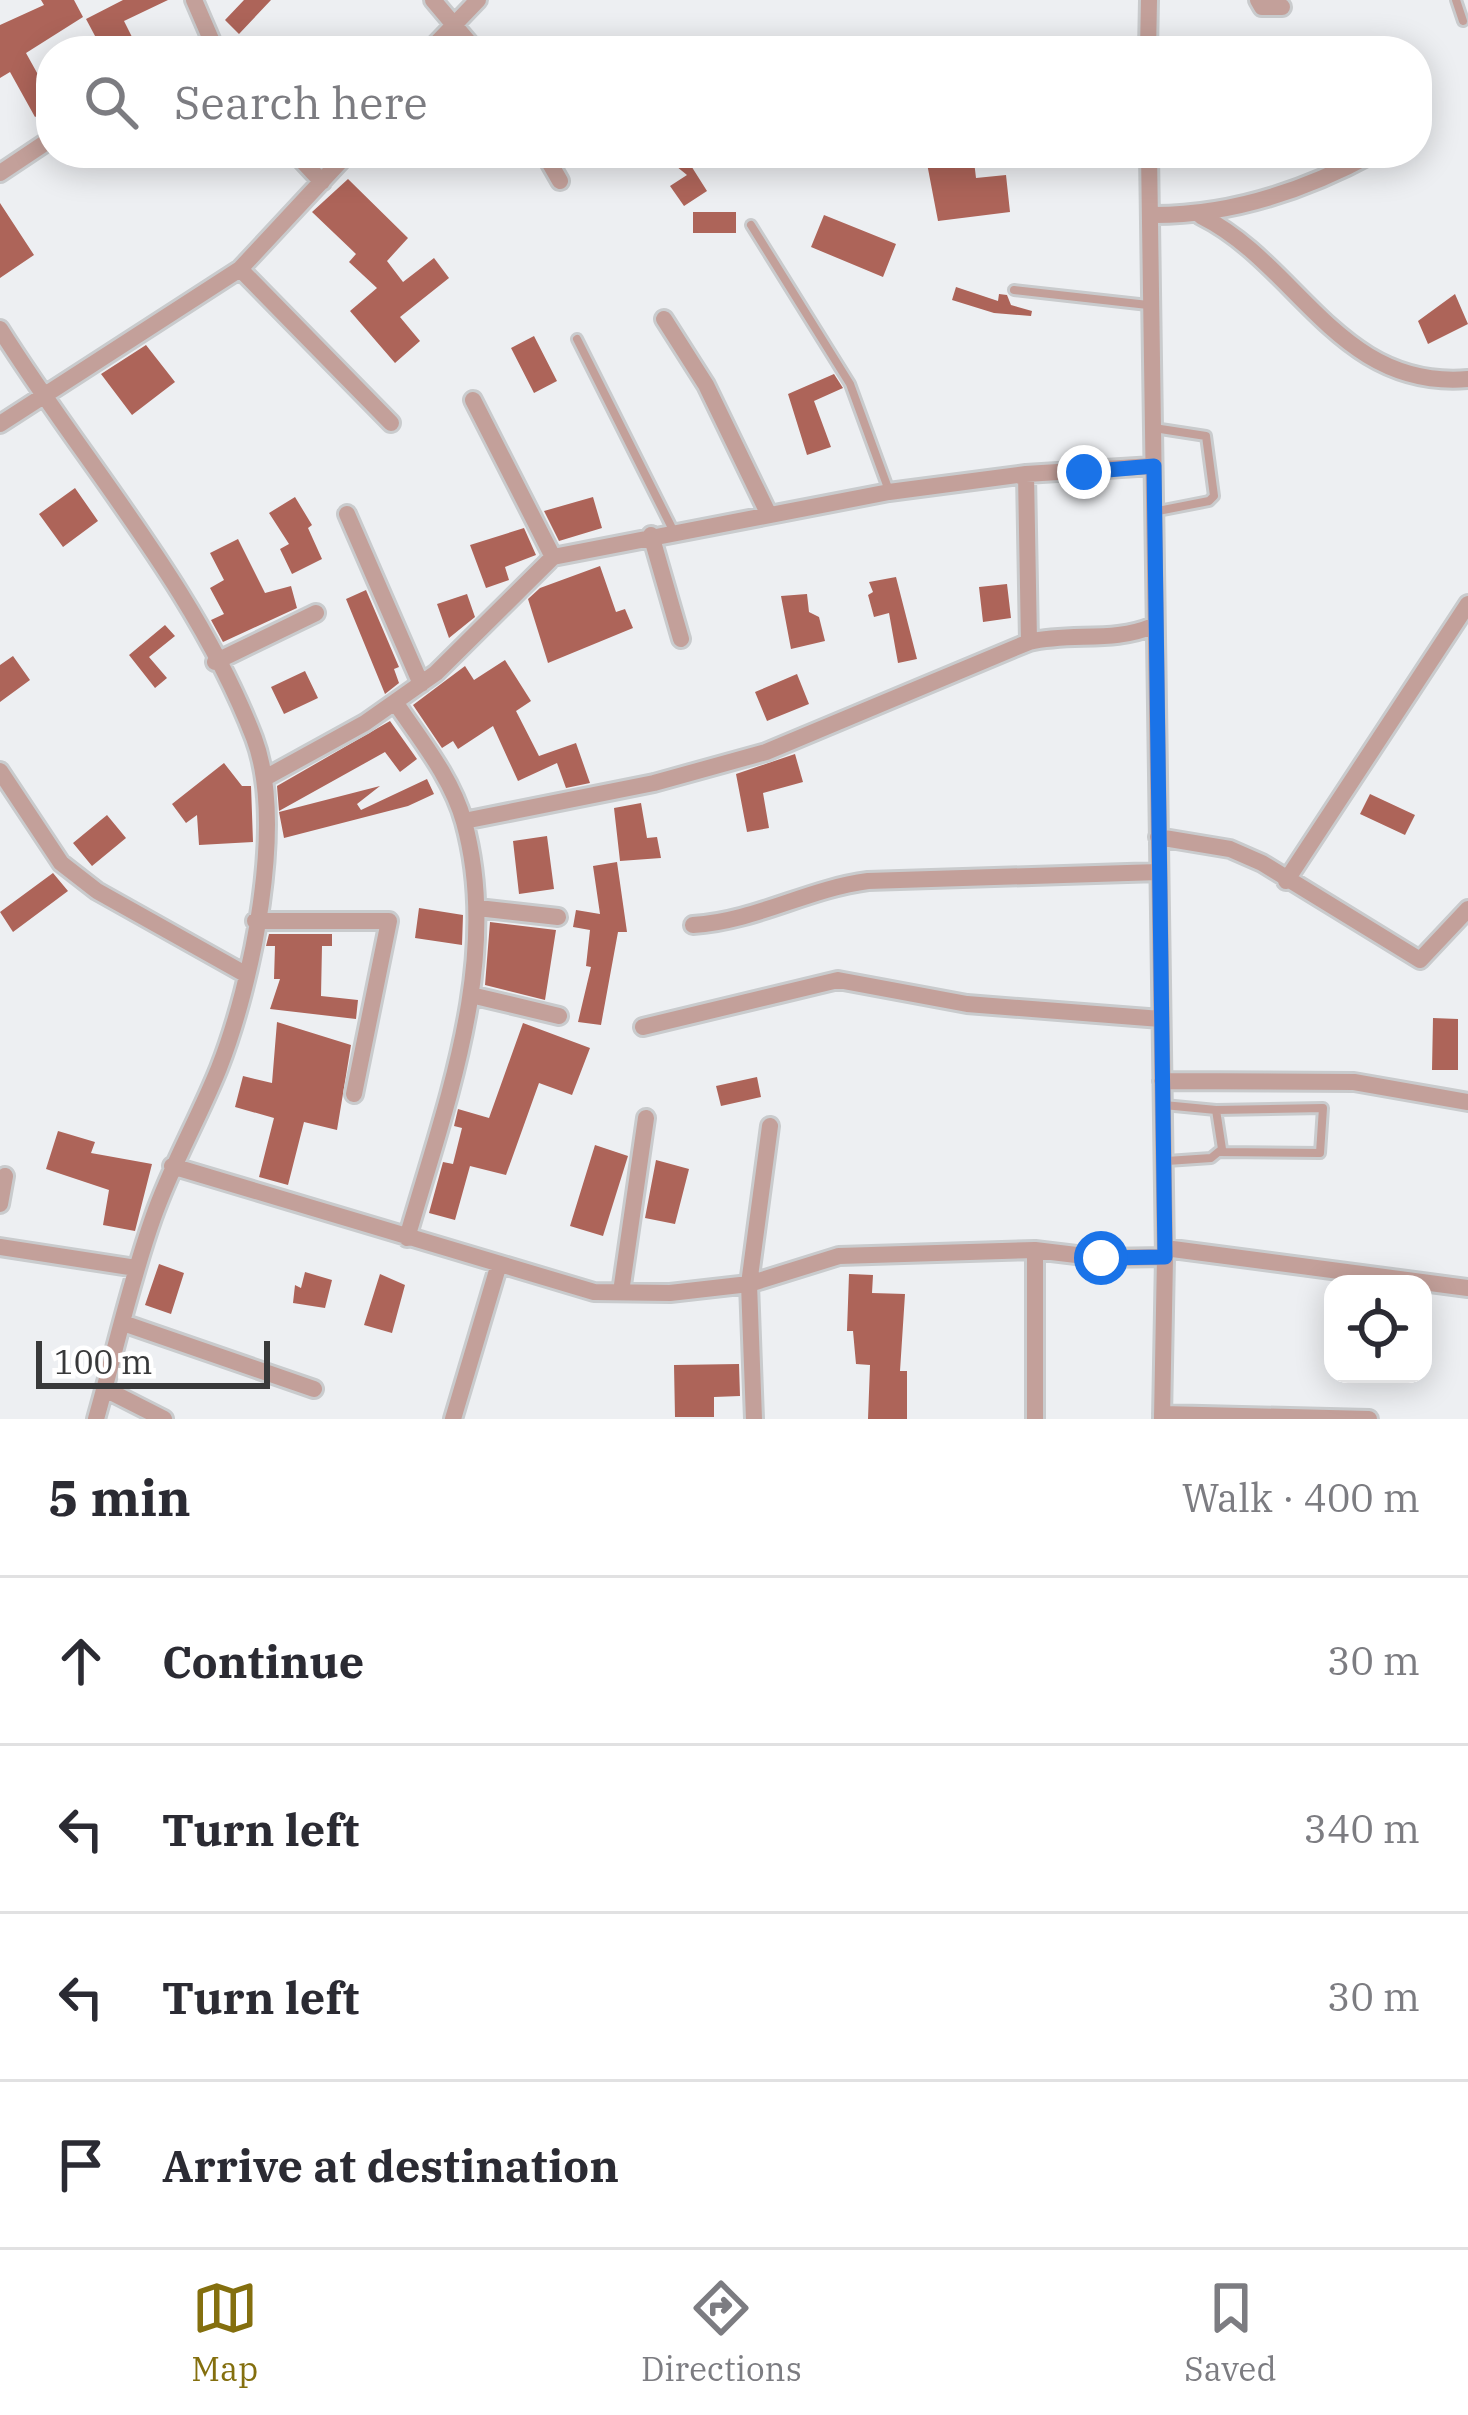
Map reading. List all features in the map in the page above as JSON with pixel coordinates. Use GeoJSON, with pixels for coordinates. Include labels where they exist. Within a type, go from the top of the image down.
{"type":"FeatureCollection","features":[{"type":"Feature","properties":{"kind":"street"},"geometry":{"type":"LineString","coordinates":[[194,0],[209,36]]}},
{"type":"Feature","properties":{"kind":"street"},"geometry":{"type":"LineString","coordinates":[[433,0],[464,36]]}},
{"type":"Feature","properties":{"kind":"street"},"geometry":{"type":"LineString","coordinates":[[441,36],[478,0]]}},
{"type":"Feature","properties":{"kind":"street"},"geometry":{"type":"LineString","coordinates":[[1148,36],[1149,0]]}},
{"type":"Feature","properties":{"kind":"street"},"geometry":{"type":"LineString","coordinates":[[1258,0],[1262,7],[1282,7]]}},
{"type":"Feature","properties":{"kind":"street"},"geometry":{"type":"LineString","coordinates":[[0,173],[36,149]]}},
{"type":"Feature","properties":{"kind":"street"},"geometry":{"type":"LineString","coordinates":[[309,168],[322,182]]}},
{"type":"Feature","properties":{"kind":"street"},"geometry":{"type":"LineString","coordinates":[[0,424],[240,269],[335,168]]}},
{"type":"Feature","properties":{"kind":"street"},"geometry":{"type":"LineString","coordinates":[[553,168],[560,181]]}},
{"type":"Feature","properties":{"kind":"street"},"geometry":{"type":"LineString","coordinates":[[1149,168],[1165,1252],[1162,1416],[1369,1419]]}},
{"type":"Feature","properties":{"kind":"street"},"geometry":{"type":"LineString","coordinates":[[1150,215],[1201,216],[1318,182],[1345,168]]}},
{"type":"Feature","properties":{"kind":"street"},"geometry":{"type":"LineString","coordinates":[[1201,216],[1239,235],[1353,350],[1396,367],[1468,379]]}},
{"type":"Feature","properties":{"kind":"street"},"geometry":{"type":"LineString","coordinates":[[240,269],[391,422]]}},
{"type":"Feature","properties":{"kind":"street"},"geometry":{"type":"LineString","coordinates":[[664,319],[706,385],[768,513]]}},
{"type":"Feature","properties":{"kind":"street"},"geometry":{"type":"LineString","coordinates":[[0,328],[44,398],[97,463],[215,662],[254,737],[265,778],[255,921],[245,974],[220,1066],[172,1166],[136,1268],[96,1419]]}},
{"type":"Feature","properties":{"kind":"street"},"geometry":{"type":"LineString","coordinates":[[473,400],[553,557]]}},
{"type":"Feature","properties":{"kind":"street"},"geometry":{"type":"LineString","coordinates":[[265,778],[421,684],[475,638],[526,579],[553,557],[889,492],[1027,474],[1154,466]]}},
{"type":"Feature","properties":{"kind":"street"},"geometry":{"type":"LineString","coordinates":[[1027,474],[1029,642]]}},
{"type":"Feature","properties":{"kind":"street"},"geometry":{"type":"LineString","coordinates":[[347,514],[421,684]]}},
{"type":"Feature","properties":{"kind":"street"},"geometry":{"type":"LineString","coordinates":[[652,535],[681,638]]}},
{"type":"Feature","properties":{"kind":"street"},"geometry":{"type":"LineString","coordinates":[[1286,881],[1468,604]]}},
{"type":"Feature","properties":{"kind":"street"},"geometry":{"type":"LineString","coordinates":[[215,662],[316,613]]}},
{"type":"Feature","properties":{"kind":"street"},"geometry":{"type":"LineString","coordinates":[[464,821],[654,783],[766,752],[1029,642],[1067,634],[1125,638],[1153,626]]}},
{"type":"Feature","properties":{"kind":"street"},"geometry":{"type":"LineString","coordinates":[[395,702],[445,776],[464,821],[478,908],[471,995],[407,1238]]}},
{"type":"Feature","properties":{"kind":"street"},"geometry":{"type":"LineString","coordinates":[[0,771],[61,863],[98,891],[245,974]]}},
{"type":"Feature","properties":{"kind":"street"},"geometry":{"type":"LineString","coordinates":[[1158,837],[1230,850],[1420,960],[1468,909]]}},
{"type":"Feature","properties":{"kind":"street"},"geometry":{"type":"LineString","coordinates":[[693,925],[748,919],[824,888],[868,880],[1159,872]]}},
{"type":"Feature","properties":{"kind":"street"},"geometry":{"type":"LineString","coordinates":[[478,908],[557,917]]}},
{"type":"Feature","properties":{"kind":"street"},"geometry":{"type":"LineString","coordinates":[[255,921],[389,921],[353,1094]]}},
{"type":"Feature","properties":{"kind":"street"},"geometry":{"type":"LineString","coordinates":[[643,1027],[838,980],[968,1004],[1161,1019]]}},
{"type":"Feature","properties":{"kind":"street"},"geometry":{"type":"LineString","coordinates":[[471,995],[559,1016]]}},
{"type":"Feature","properties":{"kind":"street"},"geometry":{"type":"LineString","coordinates":[[1162,1082],[1354,1082],[1468,1102]]}},
{"type":"Feature","properties":{"kind":"street"},"geometry":{"type":"LineString","coordinates":[[621,1292],[646,1118]]}},
{"type":"Feature","properties":{"kind":"street"},"geometry":{"type":"LineString","coordinates":[[754,1419],[749,1284],[770,1126]]}},
{"type":"Feature","properties":{"kind":"street"},"geometry":{"type":"LineString","coordinates":[[172,1166],[594,1292],[749,1284],[838,1256],[1035,1250],[1101,1258],[1165,1252],[1468,1288]]}},
{"type":"Feature","properties":{"kind":"street"},"geometry":{"type":"LineString","coordinates":[[0,1204],[5,1176]]}},
{"type":"Feature","properties":{"kind":"street"},"geometry":{"type":"LineString","coordinates":[[0,1247],[136,1268]]}},
{"type":"Feature","properties":{"kind":"street"},"geometry":{"type":"LineString","coordinates":[[1035,1250],[1035,1419]]}},
{"type":"Feature","properties":{"kind":"street"},"geometry":{"type":"LineString","coordinates":[[453,1419],[499,1264]]}},
{"type":"Feature","properties":{"kind":"street"},"geometry":{"type":"LineString","coordinates":[[123,1323],[314,1389]]}},
{"type":"Feature","properties":{"kind":"street"},"geometry":{"type":"LineString","coordinates":[[105,1389],[164,1419]]}},
{"type":"Feature","properties":{"kind":"lane"},"geometry":{"type":"LineString","coordinates":[[1456,0],[1462,21]]}},
{"type":"Feature","properties":{"kind":"lane"},"geometry":{"type":"LineString","coordinates":[[751,225],[850,385],[889,492]]}},
{"type":"Feature","properties":{"kind":"lane"},"geometry":{"type":"LineString","coordinates":[[1014,290],[1150,306]]}},
{"type":"Feature","properties":{"kind":"lane"},"geometry":{"type":"LineString","coordinates":[[577,339],[674,530]]}},
{"type":"Feature","properties":{"kind":"lane"},"geometry":{"type":"LineString","coordinates":[[1153,428],[1206,436],[1214,496],[1153,512]]}},
{"type":"Feature","properties":{"kind":"lane"},"geometry":{"type":"LineString","coordinates":[[1162,1105],[1216,1110],[1323,1108],[1320,1153],[1220,1152],[1210,1158],[1164,1161]]}},
{"type":"Feature","properties":{"kind":"lane"},"geometry":{"type":"LineString","coordinates":[[1216,1110],[1220,1152]]}},
{"type":"Feature","properties":{"kind":"building"},"geometry":{"type":"Polygon","coordinates":[[[41,0],[74,0],[83,17],[53,36],[36,36],[36,47],[26,53],[36,71],[35,117],[10,72],[0,78],[0,25],[44,5],[41,0]]]}},
{"type":"Feature","properties":{"kind":"building"},"geometry":{"type":"Polygon","coordinates":[[[123,0],[168,0],[124,21],[132,36],[95,36],[86,19],[123,0]]]}},
{"type":"Feature","properties":{"kind":"building"},"geometry":{"type":"Polygon","coordinates":[[[244,0],[271,0],[239,34],[225,20],[244,0]]]}},
{"type":"Feature","properties":{"kind":"building"},"geometry":{"type":"Polygon","coordinates":[[[678,168],[692,168],[707,191],[684,206],[670,186],[687,175],[678,168]]]}},
{"type":"Feature","properties":{"kind":"building"},"geometry":{"type":"Polygon","coordinates":[[[928,168],[975,168],[976,178],[1006,175],[1010,212],[938,221],[928,168]]]}},
{"type":"Feature","properties":{"kind":"building"},"geometry":{"type":"Polygon","coordinates":[[[348,179],[408,238],[387,261],[403,282],[434,258],[449,278],[400,317],[420,341],[395,363],[350,311],[377,288],[349,262],[356,254],[312,212],[348,179]]]}},
{"type":"Feature","properties":{"kind":"building"},"geometry":{"type":"Polygon","coordinates":[[[0,203],[34,255],[0,278],[0,203]]]}},
{"type":"Feature","properties":{"kind":"building"},"geometry":{"type":"Polygon","coordinates":[[[693,212],[736,212],[736,233],[693,233],[693,212]]]}},
{"type":"Feature","properties":{"kind":"building"},"geometry":{"type":"Polygon","coordinates":[[[824,215],[896,244],[883,277],[811,247],[824,215]]]}},
{"type":"Feature","properties":{"kind":"building"},"geometry":{"type":"Polygon","coordinates":[[[956,287],[998,301],[999,294],[1007,295],[1011,305],[1032,311],[1031,316],[994,313],[952,300],[956,287]]]}},
{"type":"Feature","properties":{"kind":"building"},"geometry":{"type":"Polygon","coordinates":[[[1455,294],[1468,324],[1428,344],[1418,321],[1455,294]]]}},
{"type":"Feature","properties":{"kind":"building"},"geometry":{"type":"Polygon","coordinates":[[[534,336],[557,381],[534,393],[511,348],[534,336]]]}},
{"type":"Feature","properties":{"kind":"building"},"geometry":{"type":"Polygon","coordinates":[[[146,345],[175,382],[132,415],[101,374],[146,345]]]}},
{"type":"Feature","properties":{"kind":"building"},"geometry":{"type":"Polygon","coordinates":[[[834,374],[843,388],[814,401],[831,447],[807,455],[788,394],[834,374]]]}},
{"type":"Feature","properties":{"kind":"building"},"geometry":{"type":"Polygon","coordinates":[[[75,488],[98,521],[63,547],[39,514],[75,488]]]}},
{"type":"Feature","properties":{"kind":"building"},"geometry":{"type":"Polygon","coordinates":[[[295,497],[312,525],[308,528],[322,559],[292,574],[280,549],[289,544],[269,513],[295,497]]]}},
{"type":"Feature","properties":{"kind":"building"},"geometry":{"type":"Polygon","coordinates":[[[593,497],[602,528],[559,541],[544,511],[593,497]]]}},
{"type":"Feature","properties":{"kind":"building"},"geometry":{"type":"Polygon","coordinates":[[[524,528],[536,555],[505,567],[509,580],[486,588],[470,545],[524,528]]]}},
{"type":"Feature","properties":{"kind":"building"},"geometry":{"type":"Polygon","coordinates":[[[238,539],[265,593],[291,586],[297,608],[223,642],[211,620],[224,614],[210,588],[224,580],[210,553],[238,539]]]}},
{"type":"Feature","properties":{"kind":"building"},"geometry":{"type":"Polygon","coordinates":[[[600,566],[616,612],[625,609],[633,628],[548,663],[528,599],[540,588],[600,566]]]}},
{"type":"Feature","properties":{"kind":"building"},"geometry":{"type":"Polygon","coordinates":[[[896,577],[917,659],[898,663],[889,613],[874,617],[868,595],[873,592],[869,582],[896,577]]]}},
{"type":"Feature","properties":{"kind":"building"},"geometry":{"type":"Polygon","coordinates":[[[1007,584],[1011,618],[983,622],[979,587],[1007,584]]]}},
{"type":"Feature","properties":{"kind":"building"},"geometry":{"type":"Polygon","coordinates":[[[366,590],[399,667],[394,669],[399,683],[385,694],[346,599],[366,590]]]}},
{"type":"Feature","properties":{"kind":"building"},"geometry":{"type":"Polygon","coordinates":[[[467,594],[475,617],[449,638],[437,604],[467,594]]]}},
{"type":"Feature","properties":{"kind":"building"},"geometry":{"type":"Polygon","coordinates":[[[807,594],[809,612],[819,617],[825,641],[791,649],[781,596],[807,594]]]}},
{"type":"Feature","properties":{"kind":"building"},"geometry":{"type":"Polygon","coordinates":[[[165,625],[175,636],[149,657],[167,678],[155,688],[129,655],[165,625]]]}},
{"type":"Feature","properties":{"kind":"building"},"geometry":{"type":"Polygon","coordinates":[[[13,656],[30,680],[0,702],[0,665],[13,656]]]}},
{"type":"Feature","properties":{"kind":"building"},"geometry":{"type":"Polygon","coordinates":[[[505,660],[531,701],[516,711],[539,756],[576,743],[590,783],[566,788],[557,763],[518,781],[493,726],[458,749],[453,741],[442,748],[413,705],[465,666],[474,680],[505,660]]]}},
{"type":"Feature","properties":{"kind":"building"},"geometry":{"type":"Polygon","coordinates":[[[305,671],[318,698],[284,714],[271,687],[305,671]]]}},
{"type":"Feature","properties":{"kind":"building"},"geometry":{"type":"Polygon","coordinates":[[[797,674],[809,704],[767,721],[755,692],[797,674]]]}},
{"type":"Feature","properties":{"kind":"building"},"geometry":{"type":"Polygon","coordinates":[[[390,721],[417,759],[400,772],[385,752],[279,811],[277,786],[390,721]]]}},
{"type":"Feature","properties":{"kind":"building"},"geometry":{"type":"Polygon","coordinates":[[[795,754],[803,782],[763,793],[769,828],[747,832],[736,774],[795,754]]]}},
{"type":"Feature","properties":{"kind":"building"},"geometry":{"type":"Polygon","coordinates":[[[224,763],[242,786],[251,786],[253,842],[199,845],[197,815],[186,823],[172,804],[224,763]]]}},
{"type":"Feature","properties":{"kind":"building"},"geometry":{"type":"Polygon","coordinates":[[[427,779],[434,794],[408,806],[284,838],[279,812],[380,786],[357,804],[361,810],[427,779]]]}},
{"type":"Feature","properties":{"kind":"building"},"geometry":{"type":"Polygon","coordinates":[[[1370,794],[1415,815],[1405,835],[1360,814],[1370,794]]]}},
{"type":"Feature","properties":{"kind":"building"},"geometry":{"type":"Polygon","coordinates":[[[641,803],[647,838],[657,837],[661,858],[620,861],[614,808],[641,803]]]}},
{"type":"Feature","properties":{"kind":"building"},"geometry":{"type":"Polygon","coordinates":[[[107,815],[126,838],[92,866],[73,843],[107,815]]]}},
{"type":"Feature","properties":{"kind":"building"},"geometry":{"type":"Polygon","coordinates":[[[547,836],[554,889],[519,894],[513,841],[547,836]]]}},
{"type":"Feature","properties":{"kind":"building"},"geometry":{"type":"Polygon","coordinates":[[[617,862],[627,932],[618,932],[601,1025],[578,1022],[591,967],[586,966],[590,930],[573,927],[576,910],[600,914],[593,866],[617,862]]]}},
{"type":"Feature","properties":{"kind":"building"},"geometry":{"type":"Polygon","coordinates":[[[53,873],[68,891],[13,932],[0,912],[53,873]]]}},
{"type":"Feature","properties":{"kind":"building"},"geometry":{"type":"Polygon","coordinates":[[[419,908],[463,915],[462,945],[415,938],[419,908]]]}},
{"type":"Feature","properties":{"kind":"building"},"geometry":{"type":"Polygon","coordinates":[[[490,922],[556,930],[545,1000],[485,985],[490,922]]]}},
{"type":"Feature","properties":{"kind":"building"},"geometry":{"type":"Polygon","coordinates":[[[269,934],[332,934],[332,946],[322,946],[321,996],[358,1000],[356,1019],[270,1009],[280,979],[274,979],[275,946],[266,946],[269,934]]]}},
{"type":"Feature","properties":{"kind":"building"},"geometry":{"type":"Polygon","coordinates":[[[1433,1018],[1458,1019],[1458,1070],[1432,1070],[1433,1018]]]}},
{"type":"Feature","properties":{"kind":"building"},"geometry":{"type":"Polygon","coordinates":[[[277,1022],[351,1045],[337,1130],[304,1122],[288,1185],[259,1177],[274,1118],[235,1107],[243,1076],[272,1083],[277,1022]]]}},
{"type":"Feature","properties":{"kind":"building"},"geometry":{"type":"Polygon","coordinates":[[[523,1023],[590,1048],[572,1095],[539,1083],[506,1175],[470,1166],[455,1220],[429,1213],[443,1162],[453,1164],[462,1128],[454,1126],[458,1109],[489,1118],[523,1023]]]}},
{"type":"Feature","properties":{"kind":"building"},"geometry":{"type":"Polygon","coordinates":[[[757,1077],[761,1097],[721,1106],[716,1086],[757,1077]]]}},
{"type":"Feature","properties":{"kind":"building"},"geometry":{"type":"Polygon","coordinates":[[[58,1131],[95,1142],[91,1153],[152,1164],[135,1231],[103,1225],[109,1190],[46,1169],[58,1131]]]}},
{"type":"Feature","properties":{"kind":"building"},"geometry":{"type":"Polygon","coordinates":[[[595,1145],[628,1156],[603,1236],[570,1226],[595,1145]]]}},
{"type":"Feature","properties":{"kind":"building"},"geometry":{"type":"Polygon","coordinates":[[[656,1160],[689,1169],[675,1224],[645,1218],[656,1160]]]}},
{"type":"Feature","properties":{"kind":"building"},"geometry":{"type":"Polygon","coordinates":[[[159,1264],[184,1273],[171,1314],[145,1305],[159,1264]]]}},
{"type":"Feature","properties":{"kind":"building"},"geometry":{"type":"Polygon","coordinates":[[[305,1272],[332,1280],[325,1308],[293,1303],[295,1285],[301,1288],[305,1272]]]}},
{"type":"Feature","properties":{"kind":"building"},"geometry":{"type":"Polygon","coordinates":[[[380,1274],[405,1285],[392,1333],[364,1325],[380,1274]]]}},
{"type":"Feature","properties":{"kind":"building"},"geometry":{"type":"Polygon","coordinates":[[[849,1274],[873,1275],[872,1293],[905,1294],[900,1371],[907,1371],[907,1419],[868,1419],[870,1365],[856,1364],[853,1331],[847,1331],[849,1274]]]}},
{"type":"Feature","properties":{"kind":"building"},"geometry":{"type":"Polygon","coordinates":[[[739,1364],[740,1396],[714,1397],[714,1417],[675,1417],[674,1365],[739,1364]]]}},
{"type":"Feature","properties":{"kind":"route"},"geometry":{"type":"LineString","coordinates":[[1084,472],[1154,466],[1165,1257],[1101,1258]]}}]}
